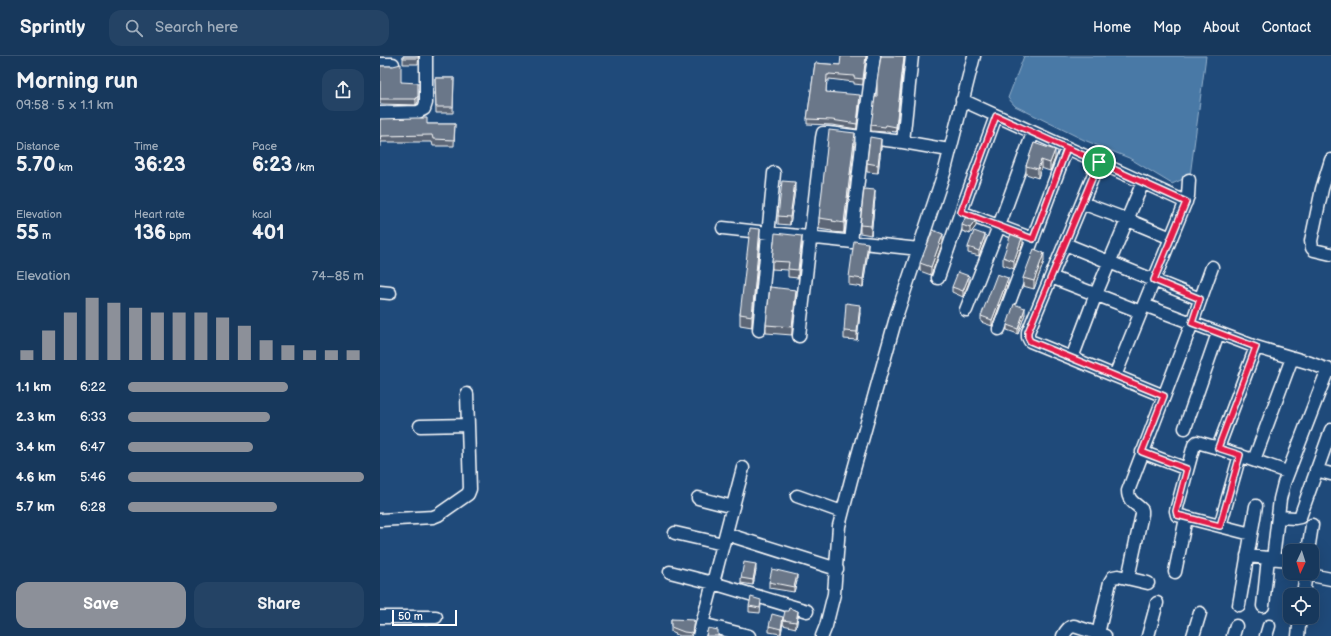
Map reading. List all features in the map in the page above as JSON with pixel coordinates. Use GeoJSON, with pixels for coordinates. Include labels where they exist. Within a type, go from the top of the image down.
{"type":"FeatureCollection","features":[{"type":"Feature","properties":{"kind":"street"},"geometry":{"type":"LineString","coordinates":[[380,113],[418,112],[424,109],[426,103],[426,56]]}},
{"type":"Feature","properties":{"kind":"street"},"geometry":{"type":"LineString","coordinates":[[851,242],[874,56]]}},
{"type":"Feature","properties":{"kind":"street"},"geometry":{"type":"LineString","coordinates":[[903,142],[912,56]]}},
{"type":"Feature","properties":{"kind":"street"},"geometry":{"type":"LineString","coordinates":[[822,636],[834,594],[839,526],[842,512],[897,314],[945,170],[974,56]]}},
{"type":"Feature","properties":{"kind":"street"},"geometry":{"type":"LineString","coordinates":[[380,64],[393,64]]}},
{"type":"Feature","properties":{"kind":"street"},"geometry":{"type":"LineString","coordinates":[[962,100],[1186,202]]}},
{"type":"Feature","properties":{"kind":"street"},"geometry":{"type":"LineString","coordinates":[[938,278],[996,116]]}},
{"type":"Feature","properties":{"kind":"street"},"geometry":{"type":"LineString","coordinates":[[799,336],[809,238],[823,134],[828,133],[903,142],[949,150]]}},
{"type":"Feature","properties":{"kind":"street"},"geometry":{"type":"LineString","coordinates":[[966,310],[1033,133]]}},
{"type":"Feature","properties":{"kind":"street"},"geometry":{"type":"LineString","coordinates":[[999,330],[1067,148]]}},
{"type":"Feature","properties":{"kind":"street"},"geometry":{"type":"LineString","coordinates":[[1331,160],[1322,189],[1311,241],[1312,248],[1314,250],[1331,254]]}},
{"type":"Feature","properties":{"kind":"street"},"geometry":{"type":"LineString","coordinates":[[1099,162],[1028,332],[1028,337],[1030,341],[1164,396]]}},
{"type":"Feature","properties":{"kind":"street"},"geometry":{"type":"LineString","coordinates":[[759,330],[774,173]]}},
{"type":"Feature","properties":{"kind":"street"},"geometry":{"type":"LineString","coordinates":[[1115,376],[1186,202],[1189,180]]}},
{"type":"Feature","properties":{"kind":"street"},"geometry":{"type":"LineString","coordinates":[[1072,358],[1096,294],[1143,182]]}},
{"type":"Feature","properties":{"kind":"street"},"geometry":{"type":"LineString","coordinates":[[1082,203],[1171,238]]}},
{"type":"Feature","properties":{"kind":"street"},"geometry":{"type":"LineString","coordinates":[[961,212],[1033,239]]}},
{"type":"Feature","properties":{"kind":"street"},"geometry":{"type":"LineString","coordinates":[[723,228],[919,249]]}},
{"type":"Feature","properties":{"kind":"street"},"geometry":{"type":"LineString","coordinates":[[1065,244],[1200,299]]}},
{"type":"Feature","properties":{"kind":"street"},"geometry":{"type":"LineString","coordinates":[[1128,578],[1142,510],[1130,500],[1128,491],[1212,267]]}},
{"type":"Feature","properties":{"kind":"street"},"geometry":{"type":"LineString","coordinates":[[1051,277],[1096,294],[1192,323],[1256,347],[1329,370],[1287,472],[1280,499],[1263,606]]}},
{"type":"Feature","properties":{"kind":"street"},"geometry":{"type":"LineString","coordinates":[[1185,428],[1218,333]]}},
{"type":"Feature","properties":{"kind":"street"},"geometry":{"type":"LineString","coordinates":[[1218,448],[1256,347]]}},
{"type":"Feature","properties":{"kind":"street"},"geometry":{"type":"LineString","coordinates":[[1254,460],[1292,358]]}},
{"type":"Feature","properties":{"kind":"street"},"geometry":{"type":"LineString","coordinates":[[380,520],[433,517],[468,494],[470,489],[467,394]]}},
{"type":"Feature","properties":{"kind":"street"},"geometry":{"type":"LineString","coordinates":[[420,426],[468,425]]}},
{"type":"Feature","properties":{"kind":"street"},"geometry":{"type":"LineString","coordinates":[[1278,517],[1300,517],[1316,470],[1328,447],[1331,430]]}},
{"type":"Feature","properties":{"kind":"street"},"geometry":{"type":"LineString","coordinates":[[1251,534],[1186,518],[1179,516],[1176,513],[1195,443],[1197,442],[1218,448],[1287,472]]}},
{"type":"Feature","properties":{"kind":"street"},"geometry":{"type":"LineString","coordinates":[[1142,452],[1187,469]]}},
{"type":"Feature","properties":{"kind":"street"},"geometry":{"type":"LineString","coordinates":[[1220,526],[1240,455]]}},
{"type":"Feature","properties":{"kind":"street"},"geometry":{"type":"LineString","coordinates":[[699,636],[743,468]]}},
{"type":"Feature","properties":{"kind":"street"},"geometry":{"type":"LineString","coordinates":[[1316,470],[1331,474]]}},
{"type":"Feature","properties":{"kind":"street"},"geometry":{"type":"LineString","coordinates":[[797,496],[842,512]]}},
{"type":"Feature","properties":{"kind":"street"},"geometry":{"type":"LineString","coordinates":[[698,498],[733,507]]}},
{"type":"Feature","properties":{"kind":"street"},"geometry":{"type":"LineString","coordinates":[[1239,605],[1256,506]]}},
{"type":"Feature","properties":{"kind":"street"},"geometry":{"type":"LineString","coordinates":[[1175,572],[1186,518]]}},
{"type":"Feature","properties":{"kind":"street"},"geometry":{"type":"LineString","coordinates":[[1309,544],[1312,524]]}},
{"type":"Feature","properties":{"kind":"street"},"geometry":{"type":"LineString","coordinates":[[675,533],[724,539],[837,569]]}},
{"type":"Feature","properties":{"kind":"street"},"geometry":{"type":"LineString","coordinates":[[1247,556],[1283,559]]}},
{"type":"Feature","properties":{"kind":"street"},"geometry":{"type":"LineString","coordinates":[[670,572],[807,611]]}},
{"type":"Feature","properties":{"kind":"street"},"geometry":{"type":"LineString","coordinates":[[1063,636],[1070,627],[1074,626],[1102,635],[1110,582],[1113,577],[1118,576],[1148,583]]}},
{"type":"Feature","properties":{"kind":"street"},"geometry":{"type":"LineString","coordinates":[[1319,576],[1331,579]]}},
{"type":"Feature","properties":{"kind":"street"},"geometry":{"type":"LineString","coordinates":[[1148,636],[1157,603]]}},
{"type":"Feature","properties":{"kind":"street"},"geometry":{"type":"LineString","coordinates":[[1193,636],[1200,613]]}},
{"type":"Feature","properties":{"kind":"street"},"geometry":{"type":"LineString","coordinates":[[380,617],[436,617]]}},
{"type":"Feature","properties":{"kind":"street"},"geometry":{"type":"LineString","coordinates":[[702,624],[744,635]]}},
{"type":"Feature","properties":{"kind":"street"},"geometry":{"type":"LineString","coordinates":[[1298,636],[1299,624]]}},
{"type":"Feature","properties":{"kind":"water"},"geometry":{"type":"Polygon","coordinates":[[[1024,56],[1206,56],[1190,176],[1172,184],[1129,158],[1084,140],[1015,106],[1008,98],[1024,56]]]}},
{"type":"Feature","properties":{"kind":"building"},"geometry":{"type":"Polygon","coordinates":[[[403,56],[419,56],[418,58],[403,58],[403,56]]]}},
{"type":"Feature","properties":{"kind":"building"},"geometry":{"type":"Polygon","coordinates":[[[841,56],[866,56],[863,79],[854,78],[854,76],[827,75],[826,92],[860,95],[857,124],[832,120],[807,119],[815,63],[840,65],[841,56]]]}},
{"type":"Feature","properties":{"kind":"building"},"geometry":{"type":"Polygon","coordinates":[[[881,56],[904,56],[896,127],[871,125],[875,97],[877,97],[877,81],[881,56]]]}},
{"type":"Feature","properties":{"kind":"building"},"geometry":{"type":"Polygon","coordinates":[[[401,64],[401,82],[418,83],[418,96],[416,99],[380,99],[380,66],[393,66],[401,64]]]}},
{"type":"Feature","properties":{"kind":"building"},"geometry":{"type":"Polygon","coordinates":[[[435,78],[454,78],[453,107],[436,107],[435,78]]]}},
{"type":"Feature","properties":{"kind":"building"},"geometry":{"type":"Polygon","coordinates":[[[427,118],[427,124],[455,124],[454,140],[433,139],[432,135],[381,136],[380,139],[380,119],[427,118]]]}},
{"type":"Feature","properties":{"kind":"building"},"geometry":{"type":"Polygon","coordinates":[[[829,130],[855,133],[844,223],[819,218],[829,130]]]}},
{"type":"Feature","properties":{"kind":"building"},"geometry":{"type":"Polygon","coordinates":[[[870,137],[881,139],[878,165],[867,163],[870,137]]]}},
{"type":"Feature","properties":{"kind":"building"},"geometry":{"type":"Polygon","coordinates":[[[1034,143],[1055,150],[1050,163],[1041,160],[1038,169],[1026,166],[1034,143]]]}},
{"type":"Feature","properties":{"kind":"building"},"geometry":{"type":"Polygon","coordinates":[[[782,181],[795,182],[790,217],[778,216],[782,181]]]}},
{"type":"Feature","properties":{"kind":"building"},"geometry":{"type":"Polygon","coordinates":[[[864,189],[875,190],[871,226],[860,225],[864,189]]]}},
{"type":"Feature","properties":{"kind":"building"},"geometry":{"type":"Polygon","coordinates":[[[966,216],[976,220],[970,228],[962,225],[966,216]]]}},
{"type":"Feature","properties":{"kind":"building"},"geometry":{"type":"Polygon","coordinates":[[[750,228],[760,229],[752,316],[740,314],[750,228]]]}},
{"type":"Feature","properties":{"kind":"building"},"geometry":{"type":"Polygon","coordinates":[[[933,230],[943,234],[931,267],[920,263],[933,230]]]}},
{"type":"Feature","properties":{"kind":"building"},"geometry":{"type":"Polygon","coordinates":[[[974,231],[985,235],[979,251],[968,247],[974,231]]]}},
{"type":"Feature","properties":{"kind":"building"},"geometry":{"type":"Polygon","coordinates":[[[1012,231],[1023,235],[1014,261],[1003,257],[1012,231]]]}},
{"type":"Feature","properties":{"kind":"building"},"geometry":{"type":"Polygon","coordinates":[[[775,233],[802,236],[798,270],[788,269],[789,262],[772,261],[775,233]]]}},
{"type":"Feature","properties":{"kind":"building"},"geometry":{"type":"Polygon","coordinates":[[[854,241],[868,243],[863,279],[849,277],[854,241]]]}},
{"type":"Feature","properties":{"kind":"building"},"geometry":{"type":"Polygon","coordinates":[[[1034,249],[1044,253],[1034,281],[1023,278],[1034,249]]]}},
{"type":"Feature","properties":{"kind":"building"},"geometry":{"type":"Polygon","coordinates":[[[958,272],[969,276],[963,291],[952,287],[958,272]]]}},
{"type":"Feature","properties":{"kind":"building"},"geometry":{"type":"Polygon","coordinates":[[[997,274],[1008,278],[992,320],[981,316],[997,274]]]}},
{"type":"Feature","properties":{"kind":"building"},"geometry":{"type":"Polygon","coordinates":[[[770,287],[796,290],[792,327],[766,325],[770,287]]]}},
{"type":"Feature","properties":{"kind":"building"},"geometry":{"type":"Polygon","coordinates":[[[846,303],[860,305],[857,332],[844,331],[846,303]]]}},
{"type":"Feature","properties":{"kind":"building"},"geometry":{"type":"Polygon","coordinates":[[[1014,304],[1025,308],[1018,329],[1007,325],[1014,304]]]}},
{"type":"Feature","properties":{"kind":"building"},"geometry":{"type":"Polygon","coordinates":[[[744,562],[756,564],[753,580],[741,578],[744,562]]]}},
{"type":"Feature","properties":{"kind":"building"},"geometry":{"type":"Polygon","coordinates":[[[772,569],[797,575],[794,587],[769,582],[772,569]]]}},
{"type":"Feature","properties":{"kind":"building"},"geometry":{"type":"Polygon","coordinates":[[[751,597],[761,600],[760,608],[749,606],[751,597]]]}},
{"type":"Feature","properties":{"kind":"building"},"geometry":{"type":"Polygon","coordinates":[[[789,608],[798,611],[796,622],[783,620],[785,611],[788,611],[789,608]]]}},
{"type":"Feature","properties":{"kind":"building"},"geometry":{"type":"Polygon","coordinates":[[[772,614],[783,617],[781,629],[769,626],[772,614]]]}},
{"type":"Feature","properties":{"kind":"building"},"geometry":{"type":"Polygon","coordinates":[[[671,619],[694,620],[692,633],[684,632],[671,627],[671,619]]]}},
{"type":"Feature","properties":{"kind":"building"},"geometry":{"type":"Polygon","coordinates":[[[708,628],[718,630],[718,636],[706,636],[708,628]]]}},
{"type":"Feature","properties":{"kind":"route"},"geometry":{"type":"LineString","coordinates":[[1099,162],[1028,332],[1028,337],[1030,341],[1164,396],[1142,452],[1187,469],[1176,511],[1177,515],[1220,526],[1240,455],[1218,448],[1256,347],[1192,323],[1200,299],[1154,280],[1186,202],[1099,162],[996,116],[961,212],[1033,239],[1067,148],[1099,162]]}}]}
